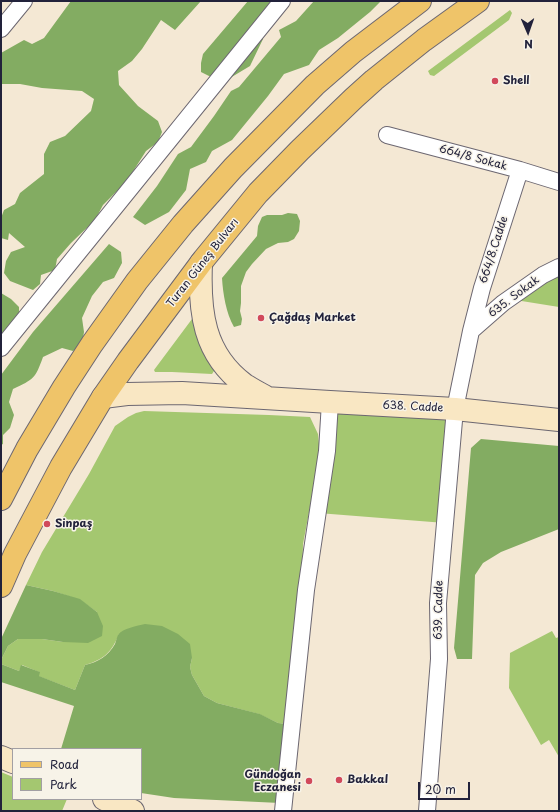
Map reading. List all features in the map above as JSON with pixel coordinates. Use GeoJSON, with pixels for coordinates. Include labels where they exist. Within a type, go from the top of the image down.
{"type":"FeatureCollection","features":[{"type":"Feature","properties":{"kind":"main road"},"geometry":{"type":"LineString","coordinates":[[1,499],[27,449],[92,344],[137,281],[182,224],[233,168],[315,85],[353,52],[420,1]]}},
{"type":"Feature","properties":{"kind":"main road","name":"Turan Güneş Bulvarı"},"geometry":{"type":"LineString","coordinates":[[1,586],[15,554],[61,467],[103,397],[201,263],[258,193],[300,150],[374,80],[424,40],[478,1]]}},
{"type":"Feature","properties":{"kind":"street"},"geometry":{"type":"LineString","coordinates":[[1,29],[24,1]]}},
{"type":"Feature","properties":{"kind":"street"},"geometry":{"type":"LineString","coordinates":[[1,348],[282,1]]}},
{"type":"Feature","properties":{"kind":"street","name":"664/8 Sokak"},"geometry":{"type":"LineString","coordinates":[[387,135],[520,170],[559,182]]}},
{"type":"Feature","properties":{"kind":"street","name":"664/8.Cadde"},"geometry":{"type":"LineString","coordinates":[[455,409],[471,331],[482,288],[520,170]]}},
{"type":"Feature","properties":{"kind":"street","name":"638. Cadde"},"geometry":{"type":"LineString","coordinates":[[201,263],[200,284],[203,317],[210,342],[218,357],[233,374],[245,385],[267,398]]}},
{"type":"Feature","properties":{"kind":"street","name":"635. Sokak"},"geometry":{"type":"LineString","coordinates":[[471,331],[503,303],[543,275],[559,267]]}},
{"type":"Feature","properties":{"kind":"street","name":"638. Cadde"},"geometry":{"type":"LineString","coordinates":[[103,397],[127,394],[182,393],[455,409],[559,420]]}},
{"type":"Feature","properties":{"kind":"street"},"geometry":{"type":"LineString","coordinates":[[283,811],[306,590],[327,451],[330,402]]}},
{"type":"Feature","properties":{"kind":"street","name":"639. Cadde"},"geometry":{"type":"LineString","coordinates":[[428,811],[439,659],[438,603],[455,409]]}},
{"type":"Feature","properties":{"kind":"street"},"geometry":{"type":"LineString","coordinates":[[1,757],[12,762]]}},
{"type":"Feature","properties":{"kind":"street"},"geometry":{"type":"LineString","coordinates":[[106,800],[133,811]]}},
{"type":"Feature","properties":{"kind":"green space"},"geometry":{"type":"Polygon","coordinates":[[[71,1],[201,1],[175,30],[161,20],[142,49],[132,61],[118,71],[119,85],[138,106],[158,121],[162,132],[158,142],[146,151],[132,173],[103,205],[95,220],[57,259],[55,270],[41,275],[40,284],[33,290],[10,281],[4,273],[6,261],[11,252],[25,247],[9,233],[8,240],[1,238],[1,218],[4,210],[15,204],[20,193],[44,174],[44,154],[50,142],[65,136],[91,111],[94,99],[82,91],[42,88],[20,84],[1,84],[1,53],[24,40],[32,44],[44,38],[71,1]]]}},
{"type":"Feature","properties":{"kind":"green space"},"geometry":{"type":"Polygon","coordinates":[[[248,1],[290,1],[265,12],[263,39],[250,66],[230,78],[209,76],[201,72],[203,54],[248,1]]]}},
{"type":"Feature","properties":{"kind":"green space"},"geometry":{"type":"Polygon","coordinates":[[[314,1],[381,1],[338,38],[319,50],[309,65],[284,74],[232,140],[212,151],[206,162],[190,169],[186,190],[169,212],[145,225],[133,217],[157,186],[178,154],[191,147],[231,91],[239,87],[281,37],[279,30],[296,21],[314,1]]]}},
{"type":"Feature","properties":{"kind":"green space"},"geometry":{"type":"Polygon","coordinates":[[[510,10],[512,13],[509,20],[434,76],[430,75],[428,71],[510,10]]]}},
{"type":"Feature","properties":{"kind":"green space"},"geometry":{"type":"Polygon","coordinates":[[[288,213],[297,214],[300,221],[299,231],[294,239],[288,242],[278,243],[266,249],[246,272],[241,286],[241,325],[234,327],[225,303],[222,278],[257,236],[258,226],[262,217],[267,215],[282,215],[288,213]]]}},
{"type":"Feature","properties":{"kind":"green space"},"geometry":{"type":"Polygon","coordinates":[[[109,244],[121,252],[122,263],[114,278],[103,282],[92,296],[82,318],[84,332],[82,344],[73,351],[62,348],[43,357],[33,378],[13,389],[9,402],[14,415],[10,428],[3,435],[3,444],[1,445],[1,375],[33,332],[109,244]]]}},
{"type":"Feature","properties":{"kind":"green space"},"geometry":{"type":"Polygon","coordinates":[[[559,267],[559,307],[509,299],[559,267]]]}},
{"type":"Feature","properties":{"kind":"green space"},"geometry":{"type":"Polygon","coordinates":[[[1,293],[11,299],[19,307],[19,317],[1,338],[1,293]]]}},
{"type":"Feature","properties":{"kind":"green space"},"geometry":{"type":"Polygon","coordinates":[[[192,319],[200,343],[216,368],[212,374],[155,372],[154,370],[192,319]]]}},
{"type":"Feature","properties":{"kind":"green space"},"geometry":{"type":"Polygon","coordinates":[[[330,402],[455,409],[445,523],[318,513],[330,402]]]}},
{"type":"Feature","properties":{"kind":"green space"},"geometry":{"type":"Polygon","coordinates":[[[144,411],[310,417],[318,434],[320,454],[303,544],[302,589],[287,724],[278,723],[259,714],[217,703],[204,696],[192,675],[190,667],[192,658],[119,634],[113,646],[102,658],[85,665],[75,690],[38,676],[39,672],[22,665],[19,671],[1,664],[1,660],[8,646],[18,639],[42,639],[63,642],[97,612],[80,600],[53,591],[26,585],[42,552],[89,474],[115,426],[128,417],[144,411]]]}},
{"type":"Feature","properties":{"kind":"green space"},"geometry":{"type":"Polygon","coordinates":[[[481,439],[559,446],[559,529],[501,552],[483,563],[475,575],[472,659],[457,659],[454,648],[471,448],[481,439]]]}},
{"type":"Feature","properties":{"kind":"green space"},"geometry":{"type":"Polygon","coordinates":[[[26,585],[80,599],[97,612],[103,626],[102,636],[88,643],[42,639],[18,639],[8,646],[1,660],[1,639],[26,585]]]}},
{"type":"Feature","properties":{"kind":"green space"},"geometry":{"type":"Polygon","coordinates":[[[145,624],[162,626],[178,634],[190,644],[192,658],[190,667],[192,675],[204,696],[217,703],[260,714],[278,723],[287,724],[280,803],[174,798],[142,793],[142,748],[61,748],[74,706],[1,682],[1,664],[19,671],[21,665],[40,672],[39,676],[75,690],[85,665],[106,655],[115,644],[118,635],[130,628],[145,624]]]}},
{"type":"Feature","properties":{"kind":"green space"},"geometry":{"type":"Polygon","coordinates":[[[552,631],[556,638],[559,637],[559,757],[549,740],[541,745],[509,688],[510,653],[552,631]]]}},
{"type":"Feature","properties":{"kind":"green space"},"geometry":{"type":"Polygon","coordinates":[[[1,772],[12,777],[12,800],[67,800],[62,811],[1,811],[1,772]]]}},
{"type":"Feature","properties":{"kind":"place","name":"Shell"},"geometry":{"type":"Point","coordinates":[495,81]}},
{"type":"Feature","properties":{"kind":"place","name":"Çağdaş Market"},"geometry":{"type":"Point","coordinates":[261,318]}},
{"type":"Feature","properties":{"kind":"place","name":"Sinpaş"},"geometry":{"type":"Point","coordinates":[47,524]}},
{"type":"Feature","properties":{"kind":"place","name":"Bakkal"},"geometry":{"type":"Point","coordinates":[339,780]}},
{"type":"Feature","properties":{"kind":"place","name":"Gündoğan Eczanesi"},"geometry":{"type":"Point","coordinates":[309,781]}}]}
